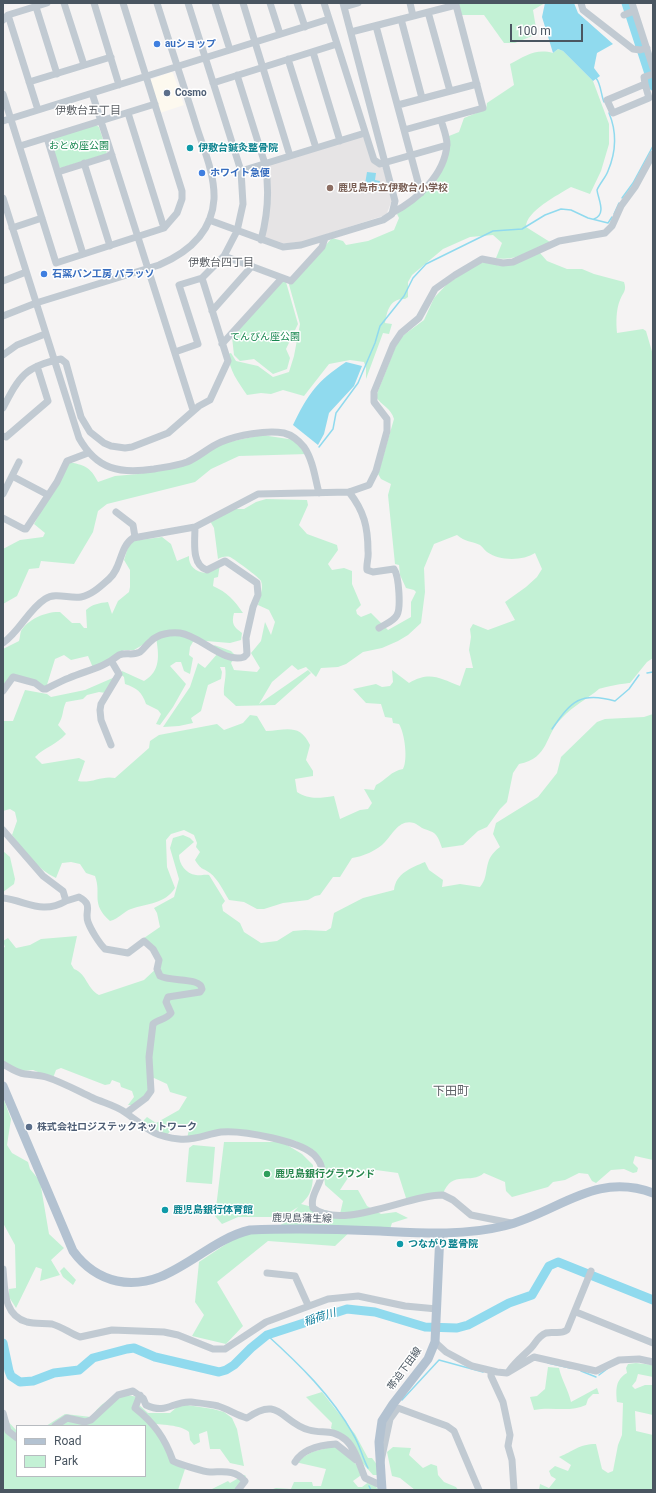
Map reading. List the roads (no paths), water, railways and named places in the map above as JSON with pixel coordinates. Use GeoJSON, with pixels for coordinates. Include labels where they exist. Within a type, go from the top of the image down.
{"type":"FeatureCollection","features":[{"type":"Feature","properties":{"kind":"main road","name":"鹿児島蒲生線"},"geometry":{"type":"LineString","coordinates":[[3,1086],[70,1246],[83,1263],[104,1278],[132,1283],[156,1279],[223,1241],[250,1230],[440,1233],[483,1230],[512,1224],[603,1187],[627,1186],[653,1193]]}},
{"type":"Feature","properties":{"kind":"main road","name":"帯迫下田線"},"geometry":{"type":"LineString","coordinates":[[382,1487],[379,1442],[382,1421],[393,1404],[424,1365],[435,1342],[440,1233]]}},
{"type":"Feature","properties":{"kind":"street"},"geometry":{"type":"LineString","coordinates":[[38,110],[6,17],[47,3]]}},
{"type":"Feature","properties":{"kind":"street"},"geometry":{"type":"LineString","coordinates":[[64,3],[84,65]]}},
{"type":"Feature","properties":{"kind":"street"},"geometry":{"type":"LineString","coordinates":[[94,3],[119,84]]}},
{"type":"Feature","properties":{"kind":"street"},"geometry":{"type":"LineString","coordinates":[[3,94],[56,263],[164,228],[177,213],[182,199],[182,191],[156,104],[123,3]]}},
{"type":"Feature","properties":{"kind":"street"},"geometry":{"type":"LineString","coordinates":[[3,316],[36,303],[178,257],[200,236],[209,220],[214,199],[212,180],[178,66],[157,3]]}},
{"type":"Feature","properties":{"kind":"street"},"geometry":{"type":"LineString","coordinates":[[175,352],[198,344],[179,285],[202,278],[224,256],[237,231],[243,204],[240,171],[188,3]]}},
{"type":"Feature","properties":{"kind":"street"},"geometry":{"type":"LineString","coordinates":[[215,3],[230,50]]}},
{"type":"Feature","properties":{"kind":"street"},"geometry":{"type":"LineString","coordinates":[[243,3],[290,156]]}},
{"type":"Feature","properties":{"kind":"street"},"geometry":{"type":"LineString","coordinates":[[270,3],[280,34]]}},
{"type":"Feature","properties":{"kind":"street"},"geometry":{"type":"LineString","coordinates":[[297,3],[305,27]]}},
{"type":"Feature","properties":{"kind":"street"},"geometry":{"type":"LineString","coordinates":[[324,3],[374,160],[380,164],[447,145]]}},
{"type":"Feature","properties":{"kind":"street"},"geometry":{"type":"LineString","coordinates":[[358,3],[343,5],[386,162],[395,202],[392,214]]}},
{"type":"Feature","properties":{"kind":"street"},"geometry":{"type":"LineString","coordinates":[[410,3],[414,16]]}},
{"type":"Feature","properties":{"kind":"street"},"geometry":{"type":"LineString","coordinates":[[581,3],[583,10],[633,49],[643,49]]}},
{"type":"Feature","properties":{"kind":"street"},"geometry":{"type":"LineString","coordinates":[[632,3],[643,49],[653,68]]}},
{"type":"Feature","properties":{"kind":"street"},"geometry":{"type":"LineString","coordinates":[[351,32],[456,4],[484,108],[404,130]]}},
{"type":"Feature","properties":{"kind":"street"},"geometry":{"type":"LineString","coordinates":[[36,7],[57,74]]}},
{"type":"Feature","properties":{"kind":"street"},"geometry":{"type":"LineString","coordinates":[[624,15],[634,11]]}},
{"type":"Feature","properties":{"kind":"street"},"geometry":{"type":"LineString","coordinates":[[428,12],[450,91]]}},
{"type":"Feature","properties":{"kind":"street"},"geometry":{"type":"LineString","coordinates":[[3,122],[119,84],[329,19]]}},
{"type":"Feature","properties":{"kind":"street"},"geometry":{"type":"LineString","coordinates":[[401,19],[422,98]]}},
{"type":"Feature","properties":{"kind":"street"},"geometry":{"type":"LineString","coordinates":[[376,26],[421,193]]}},
{"type":"Feature","properties":{"kind":"street"},"geometry":{"type":"LineString","coordinates":[[213,83],[336,44]]}},
{"type":"Feature","properties":{"kind":"street"},"geometry":{"type":"LineString","coordinates":[[313,52],[340,141]]}},
{"type":"Feature","properties":{"kind":"street"},"geometry":{"type":"LineString","coordinates":[[29,82],[111,57]]}},
{"type":"Feature","properties":{"kind":"street"},"geometry":{"type":"LineString","coordinates":[[288,59],[316,148]]}},
{"type":"Feature","properties":{"kind":"street"},"geometry":{"type":"LineString","coordinates":[[237,75],[265,164],[269,192],[268,206],[261,240]]}},
{"type":"Feature","properties":{"kind":"street"},"geometry":{"type":"LineString","coordinates":[[645,84],[607,100],[614,113],[649,98],[644,77],[651,75]]}},
{"type":"Feature","properties":{"kind":"street"},"geometry":{"type":"LineString","coordinates":[[398,105],[477,84]]}},
{"type":"Feature","properties":{"kind":"street"},"geometry":{"type":"LineString","coordinates":[[92,93],[193,410]]}},
{"type":"Feature","properties":{"kind":"street"},"geometry":{"type":"LineString","coordinates":[[20,146],[156,104]]}},
{"type":"Feature","properties":{"kind":"street"},"geometry":{"type":"LineString","coordinates":[[128,113],[164,228]]}},
{"type":"Feature","properties":{"kind":"street"},"geometry":{"type":"LineString","coordinates":[[209,220],[283,248],[325,238],[383,220],[421,193],[441,165],[447,145],[441,120]]}},
{"type":"Feature","properties":{"kind":"street"},"geometry":{"type":"LineString","coordinates":[[240,171],[365,133]]}},
{"type":"Feature","properties":{"kind":"street"},"geometry":{"type":"LineString","coordinates":[[47,138],[83,254]]}},
{"type":"Feature","properties":{"kind":"street"},"geometry":{"type":"LineString","coordinates":[[3,643],[15,633],[45,599],[56,596],[69,598],[84,596],[110,578],[116,570],[127,543],[135,537],[195,527],[258,494],[349,492],[369,485],[376,471],[387,431],[386,420],[374,402],[373,397],[393,345],[401,333],[419,318],[435,290],[455,275],[482,259],[503,263],[513,262],[559,241],[605,233],[609,230],[621,206],[635,187],[653,154]]}},
{"type":"Feature","properties":{"kind":"street"},"geometry":{"type":"LineString","coordinates":[[58,172],[112,155]]}},
{"type":"Feature","properties":{"kind":"street"},"geometry":{"type":"LineString","coordinates":[[84,163],[110,246]]}},
{"type":"Feature","properties":{"kind":"street"},"geometry":{"type":"LineString","coordinates":[[3,198],[79,438],[88,453],[108,467],[122,471],[135,472],[178,465],[192,459],[220,442],[232,438],[262,433],[285,433],[296,439],[304,448],[310,461],[319,493]]}},
{"type":"Feature","properties":{"kind":"street"},"geometry":{"type":"LineString","coordinates":[[12,228],[42,218]]}},
{"type":"Feature","properties":{"kind":"street"},"geometry":{"type":"LineString","coordinates":[[224,256],[291,281],[322,247],[325,238]]}},
{"type":"Feature","properties":{"kind":"street"},"geometry":{"type":"LineString","coordinates":[[212,311],[252,266]]}},
{"type":"Feature","properties":{"kind":"street"},"geometry":{"type":"LineString","coordinates":[[3,281],[26,272]]}},
{"type":"Feature","properties":{"kind":"street"},"geometry":{"type":"LineString","coordinates":[[3,408],[18,379],[28,370],[54,360],[61,359],[66,363],[84,424],[97,439],[111,446],[132,447],[160,437],[173,428],[193,410],[210,400],[228,361],[202,278]]}},
{"type":"Feature","properties":{"kind":"street"},"geometry":{"type":"LineString","coordinates":[[222,344],[282,278]]}},
{"type":"Feature","properties":{"kind":"street"},"geometry":{"type":"LineString","coordinates":[[3,355],[17,345],[45,334]]}},
{"type":"Feature","properties":{"kind":"street"},"geometry":{"type":"LineString","coordinates":[[3,436],[6,437],[48,401],[37,366]]}},
{"type":"Feature","properties":{"kind":"street"},"geometry":{"type":"LineString","coordinates":[[3,518],[26,529],[48,495],[67,461],[88,453]]}},
{"type":"Feature","properties":{"kind":"street"},"geometry":{"type":"LineString","coordinates":[[3,494],[19,462]]}},
{"type":"Feature","properties":{"kind":"street"},"geometry":{"type":"LineString","coordinates":[[12,476],[48,495]]}},
{"type":"Feature","properties":{"kind":"street"},"geometry":{"type":"LineString","coordinates":[[349,492],[360,506],[365,522],[368,551],[367,570],[373,572],[394,569],[396,572],[399,591],[398,614],[391,622],[379,628]]}},
{"type":"Feature","properties":{"kind":"street"},"geometry":{"type":"LineString","coordinates":[[116,512],[133,525],[135,537]]}},
{"type":"Feature","properties":{"kind":"street"},"geometry":{"type":"LineString","coordinates":[[3,691],[13,677],[35,683],[43,689],[46,689],[69,678],[112,662],[122,654],[135,654],[141,651],[151,640],[167,633],[180,633],[194,638],[231,658],[239,659],[247,654],[246,638],[253,607],[258,595],[257,582],[225,561],[207,570],[197,565],[195,527]]}},
{"type":"Feature","properties":{"kind":"street"},"geometry":{"type":"LineString","coordinates":[[111,745],[100,715],[101,704],[119,674],[112,662]]}},
{"type":"Feature","properties":{"kind":"street"},"geometry":{"type":"LineString","coordinates":[[3,830],[44,876],[63,891],[66,901]]}},
{"type":"Feature","properties":{"kind":"street"},"geometry":{"type":"LineString","coordinates":[[3,898],[18,900],[33,907],[46,908],[57,906],[66,901],[79,897],[89,908],[88,921],[105,949],[128,953],[144,941],[153,949],[159,960],[157,969],[160,976],[194,981],[202,985],[200,992],[168,997],[166,1002],[171,1013],[167,1018],[156,1021],[153,1024],[148,1057],[151,1090],[146,1098],[126,1113]]}},
{"type":"Feature","properties":{"kind":"street"},"geometry":{"type":"LineString","coordinates":[[3,1064],[23,1074],[47,1077],[126,1113],[153,1133],[163,1137],[186,1140],[221,1132],[231,1132],[283,1140],[304,1148],[315,1155],[321,1165],[321,1180],[312,1203],[313,1208],[320,1212],[349,1215],[443,1195],[453,1200],[471,1215],[512,1224]]}},
{"type":"Feature","properties":{"kind":"street"},"geometry":{"type":"LineString","coordinates":[[3,1269],[5,1296],[10,1310],[17,1318],[27,1322],[49,1324],[63,1328],[80,1337],[112,1330],[164,1332],[178,1334],[213,1349],[225,1349],[266,1322],[308,1305],[328,1299],[358,1296],[436,1314]]}},
{"type":"Feature","properties":{"kind":"street"},"geometry":{"type":"LineString","coordinates":[[508,1373],[515,1362],[531,1348],[539,1336],[551,1332],[562,1333],[567,1330],[576,1312],[591,1271]]}},
{"type":"Feature","properties":{"kind":"street"},"geometry":{"type":"LineString","coordinates":[[267,1273],[295,1276],[308,1305]]}},
{"type":"Feature","properties":{"kind":"street"},"geometry":{"type":"LineString","coordinates":[[576,1312],[653,1343]]}},
{"type":"Feature","properties":{"kind":"street"},"geometry":{"type":"LineString","coordinates":[[435,1342],[446,1352],[472,1366],[508,1373],[534,1357],[596,1372],[619,1360],[639,1359],[653,1362]]}},
{"type":"Feature","properties":{"kind":"street"},"geometry":{"type":"LineString","coordinates":[[492,1371],[492,1376],[503,1402],[510,1435],[508,1446],[512,1460],[514,1490]]}},
{"type":"Feature","properties":{"kind":"street"},"geometry":{"type":"LineString","coordinates":[[56,1425],[68,1418],[85,1422],[91,1420],[118,1395],[134,1391],[144,1398],[146,1405],[158,1410],[165,1410],[189,1402],[218,1406],[238,1416],[247,1418],[259,1409],[280,1411],[298,1426],[310,1430],[329,1431],[337,1434],[350,1444],[365,1478],[382,1487]]}},
{"type":"Feature","properties":{"kind":"street"},"geometry":{"type":"LineString","coordinates":[[140,1395],[135,1408],[159,1430],[168,1446],[173,1461],[180,1465],[201,1469],[208,1472],[226,1471],[239,1475],[245,1481],[238,1490]]}},
{"type":"Feature","properties":{"kind":"street"},"geometry":{"type":"LineString","coordinates":[[380,1463],[384,1451],[390,1419],[398,1408],[447,1426],[454,1432],[479,1490]]}},
{"type":"Feature","properties":{"kind":"street"},"geometry":{"type":"LineString","coordinates":[[3,1413],[8,1431],[16,1437]]}},
{"type":"Feature","properties":{"kind":"street"},"geometry":{"type":"LineString","coordinates":[[295,1462],[299,1456],[309,1450],[321,1445],[336,1444],[358,1462]]}},
{"type":"Feature","properties":{"kind":"water"},"geometry":{"type":"Polygon","coordinates":[[[545,3],[574,3],[578,13],[613,44],[597,53],[594,68],[600,76],[593,81],[563,51],[558,49],[553,53],[542,17],[545,3]]]}},
{"type":"Feature","properties":{"kind":"water"},"geometry":{"type":"Polygon","coordinates":[[[367,172],[376,173],[375,180],[380,181],[378,192],[364,190],[367,172]]]}},
{"type":"Feature","properties":{"kind":"water"},"geometry":{"type":"Polygon","coordinates":[[[346,362],[362,366],[354,386],[329,413],[324,434],[318,445],[293,425],[314,389],[320,382],[346,362]]]}},
{"type":"Feature","properties":{"kind":"waterway"},"geometry":{"type":"LineString","coordinates":[[626,3],[653,86]]}},
{"type":"Feature","properties":{"kind":"waterway"},"geometry":{"type":"LineString","coordinates":[[596,78],[599,83],[604,102]]}},
{"type":"Feature","properties":{"kind":"waterway"},"geometry":{"type":"LineString","coordinates":[[594,219],[598,217],[601,210],[597,190],[607,173],[613,157],[614,135],[612,120],[609,113]]}},
{"type":"Feature","properties":{"kind":"waterway"},"geometry":{"type":"LineString","coordinates":[[622,198],[633,183],[653,146]]}},
{"type":"Feature","properties":{"kind":"waterway"},"geometry":{"type":"LineString","coordinates":[[614,214],[619,203]]}},
{"type":"Feature","properties":{"kind":"waterway"},"geometry":{"type":"LineString","coordinates":[[319,447],[333,429],[336,413],[358,383],[375,343],[380,326],[404,296],[413,278],[426,264],[493,231],[522,229],[545,215],[561,209],[571,210],[588,218],[608,223],[612,217]]}},
{"type":"Feature","properties":{"kind":"waterway"},"geometry":{"type":"LineString","coordinates":[[647,673],[653,672]]}},
{"type":"Feature","properties":{"kind":"waterway"},"geometry":{"type":"LineString","coordinates":[[552,729],[571,705],[585,698],[593,697],[615,701],[629,689],[639,675]]}},
{"type":"Feature","properties":{"kind":"waterway","name":"稲荷川"},"geometry":{"type":"LineString","coordinates":[[3,1343],[11,1376],[20,1382],[33,1381],[54,1373],[79,1370],[93,1358],[134,1348],[155,1357],[219,1372],[234,1365],[267,1335],[347,1309],[375,1312],[425,1327],[457,1328],[468,1325],[509,1303],[532,1295],[549,1266],[558,1262],[653,1300]]}},
{"type":"Feature","properties":{"kind":"waterway"},"geometry":{"type":"LineString","coordinates":[[267,1335],[303,1369],[345,1420],[355,1438],[368,1468]]}},
{"type":"Feature","properties":{"kind":"waterway"},"geometry":{"type":"LineString","coordinates":[[402,1400],[439,1360],[483,1372]]}},
{"type":"Feature","properties":{"kind":"waterway"},"geometry":{"type":"LineString","coordinates":[[548,1363],[570,1368]]}},
{"type":"Feature","properties":{"kind":"waterway"},"geometry":{"type":"LineString","coordinates":[[599,1375],[607,1369]]}},
{"type":"Feature","properties":{"kind":"waterway"},"geometry":{"type":"LineString","coordinates":[[581,1371],[596,1377]]}},
{"type":"Feature","properties":{"kind":"waterway"},"geometry":{"type":"LineString","coordinates":[[369,1486],[371,1490]]}},
{"type":"Feature","properties":{"kind":"place","name":"auショップ"},"geometry":{"type":"Point","coordinates":[157,44]}},
{"type":"Feature","properties":{"kind":"place","name":"Cosmo"},"geometry":{"type":"Point","coordinates":[167,93]}},
{"type":"Feature","properties":{"kind":"place","name":"伊敷台鍼灸整骨院"},"geometry":{"type":"Point","coordinates":[190,148]}},
{"type":"Feature","properties":{"kind":"place","name":"ホワイト急便"},"geometry":{"type":"Point","coordinates":[202,173]}},
{"type":"Feature","properties":{"kind":"place","name":"鹿児島市立伊敷台小学校"},"geometry":{"type":"Point","coordinates":[330,188]}},
{"type":"Feature","properties":{"kind":"place","name":"石窯パン工房 パラッソ"},"geometry":{"type":"Point","coordinates":[44,274]}},
{"type":"Feature","properties":{"kind":"place","name":"株式会社ロジステックネットワーク"},"geometry":{"type":"Point","coordinates":[29,1127]}},
{"type":"Feature","properties":{"kind":"place","name":"鹿児島銀行グラウンド"},"geometry":{"type":"Point","coordinates":[267,1174]}},
{"type":"Feature","properties":{"kind":"place","name":"鹿児島銀行体育館"},"geometry":{"type":"Point","coordinates":[165,1210]}},
{"type":"Feature","properties":{"kind":"place","name":"つながり整骨院"},"geometry":{"type":"Point","coordinates":[400,1244]}},
{"type":"Feature","properties":{"kind":"district","name":"伊敷台五丁目"},"geometry":{"type":"Point","coordinates":[88,111]}},
{"type":"Feature","properties":{"kind":"district","name":"伊敷台四丁目"},"geometry":{"type":"Point","coordinates":[221,263]}},
{"type":"Feature","properties":{"kind":"district","name":"下田町"},"geometry":{"type":"Point","coordinates":[451,1092]}},
{"type":"Feature","properties":{"kind":"park label","name":"おとめ座公園"},"geometry":{"type":"Point","coordinates":[79,146]}},
{"type":"Feature","properties":{"kind":"park label","name":"てんびん座公園"},"geometry":{"type":"Point","coordinates":[265,337]}}]}
